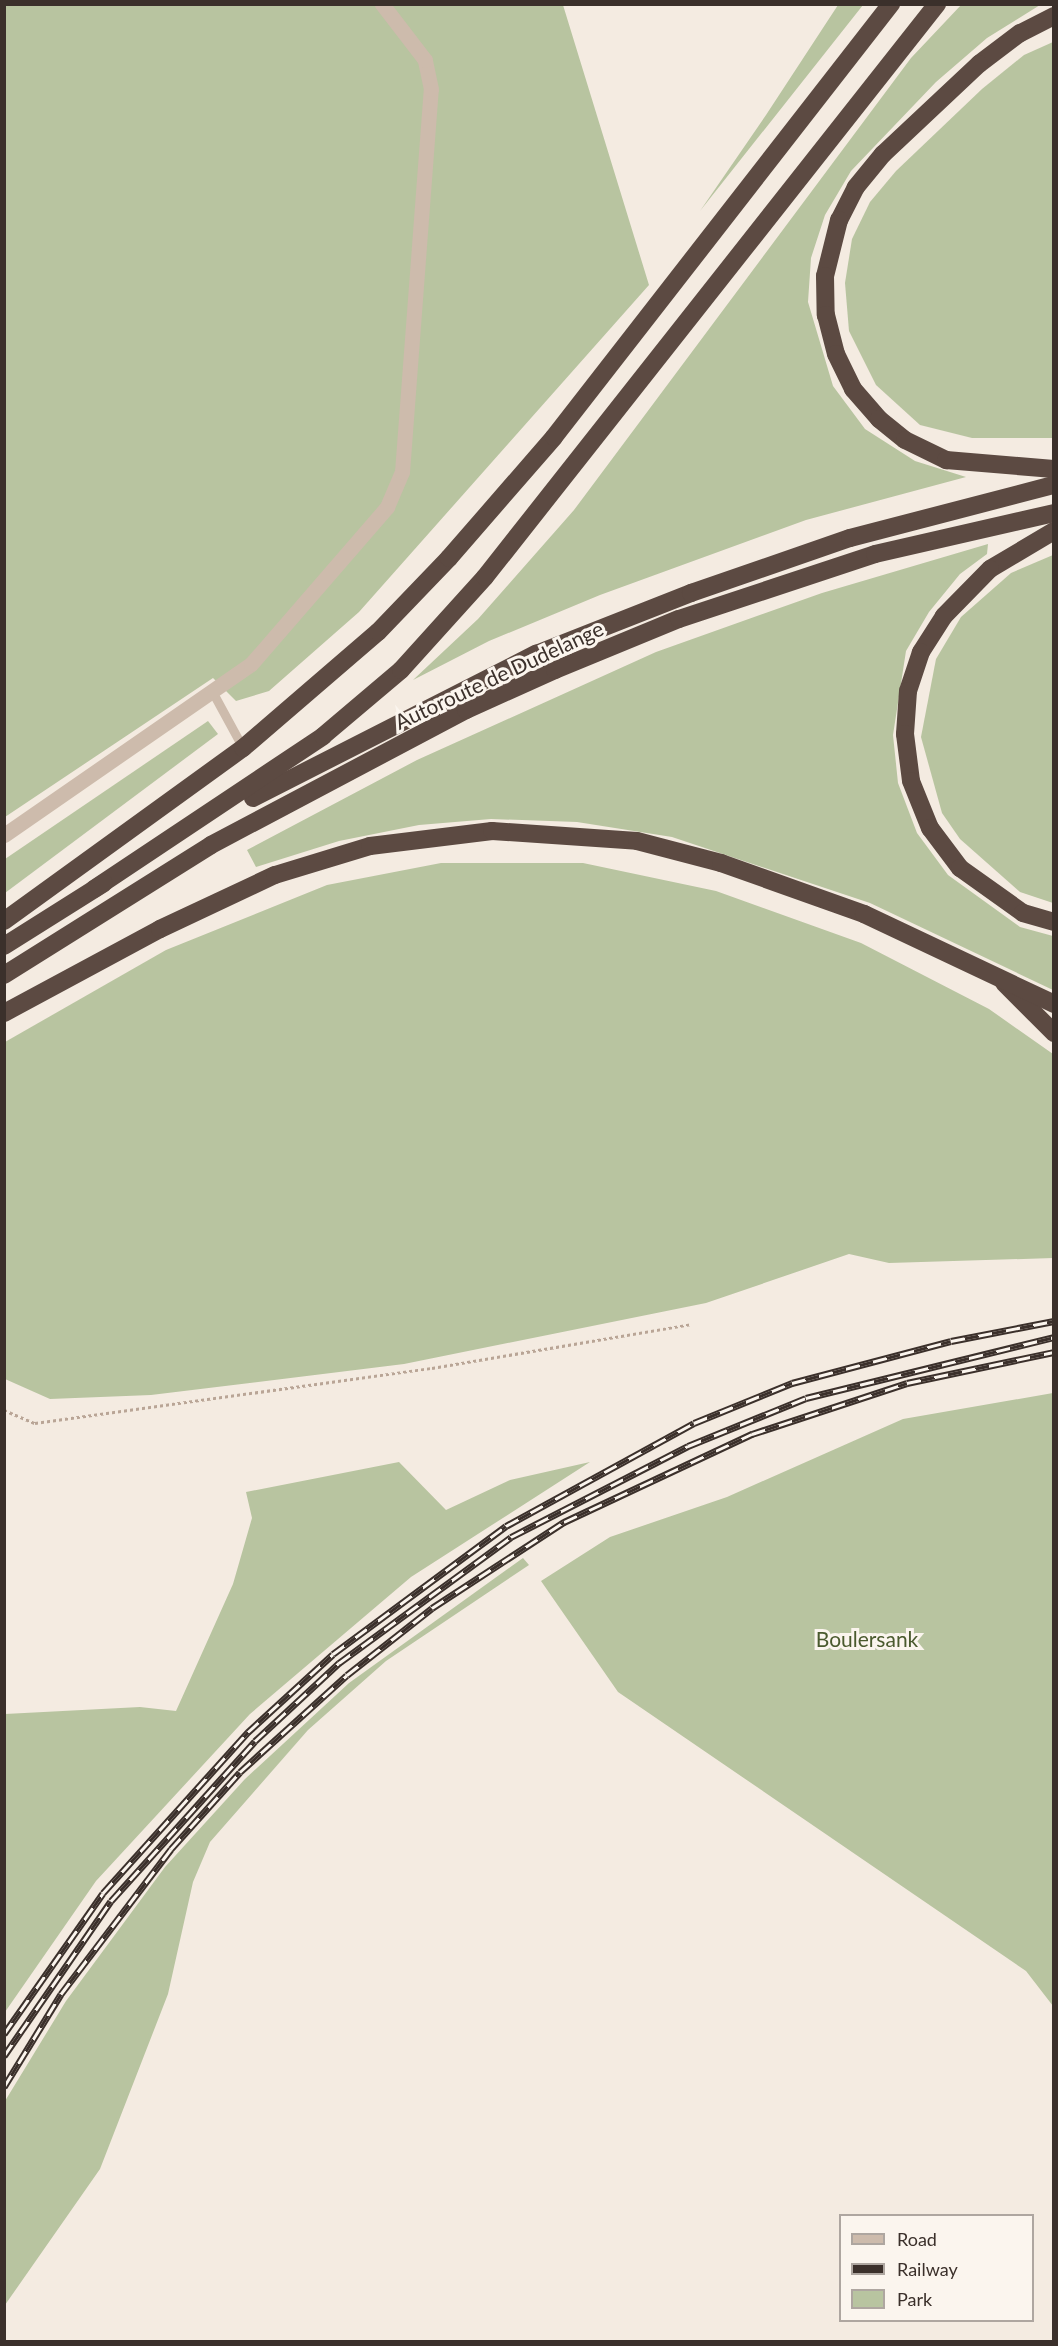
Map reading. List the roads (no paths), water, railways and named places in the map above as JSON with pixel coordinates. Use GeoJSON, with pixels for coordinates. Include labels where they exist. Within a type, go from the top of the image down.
{"type":"FeatureCollection","features":[{"type":"Feature","properties":{"kind":"highway"},"geometry":{"type":"LineString","coordinates":[[4,921],[243,748],[378,632],[494,510],[891,4]]}},
{"type":"Feature","properties":{"kind":"highway"},"geometry":{"type":"LineString","coordinates":[[94,889],[323,736],[401,670],[493,568],[937,4]]}},
{"type":"Feature","properties":{"kind":"highway"},"geometry":{"type":"LineString","coordinates":[[1053,16],[1020,33],[980,64],[871,169],[833,237],[825,296],[836,354],[854,389],[905,440],[946,460],[1053,469]]}},
{"type":"Feature","properties":{"kind":"highway","name":"Autoroute de Dudelange"},"geometry":{"type":"LineString","coordinates":[[4,946],[94,889],[272,787],[536,654],[850,538],[1053,485]]}},
{"type":"Feature","properties":{"kind":"highway","name":"Autoroute de Dudelange"},"geometry":{"type":"LineString","coordinates":[[4,975],[211,845],[506,692],[759,592],[926,540],[1053,513]]}},
{"type":"Feature","properties":{"kind":"highway"},"geometry":{"type":"LineString","coordinates":[[1053,531],[990,569],[944,616],[921,652],[908,691],[905,734],[911,781],[930,828],[960,868],[1023,913],[1053,922]]}},
{"type":"Feature","properties":{"kind":"highway"},"geometry":{"type":"LineString","coordinates":[[4,1013],[160,928],[275,875],[370,846],[492,831],[637,841],[721,863],[864,914],[1053,1004]]}},
{"type":"Feature","properties":{"kind":"highway"},"geometry":{"type":"LineString","coordinates":[[1000,978],[1053,1033]]}},
{"type":"Feature","properties":{"kind":"street"},"geometry":{"type":"LineString","coordinates":[[4,835],[213,693],[251,664],[387,507],[402,472],[431,89],[425,60],[382,4]]}},
{"type":"Feature","properties":{"kind":"lane"},"geometry":{"type":"LineString","coordinates":[[213,693],[243,748]]}},
{"type":"Feature","properties":{"kind":"railway"},"geometry":{"type":"LineString","coordinates":[[4,2034],[103,1893],[248,1732],[333,1654],[506,1526],[694,1423],[792,1383],[951,1341],[1054,1321]]}},
{"type":"Feature","properties":{"kind":"railway"},"geometry":{"type":"LineString","coordinates":[[4,2056],[111,1901],[255,1741],[339,1663],[511,1537],[688,1446],[806,1398],[1054,1337]]}},
{"type":"Feature","properties":{"kind":"railway"},"geometry":{"type":"LineString","coordinates":[[4,2087],[61,1994],[171,1849],[240,1772],[347,1675],[432,1608],[564,1522],[752,1434],[907,1383],[1054,1352]]}},
{"type":"Feature","properties":{"kind":"park label","name":"Boulersank"},"geometry":{"type":"Point","coordinates":[867,1639]}}]}
